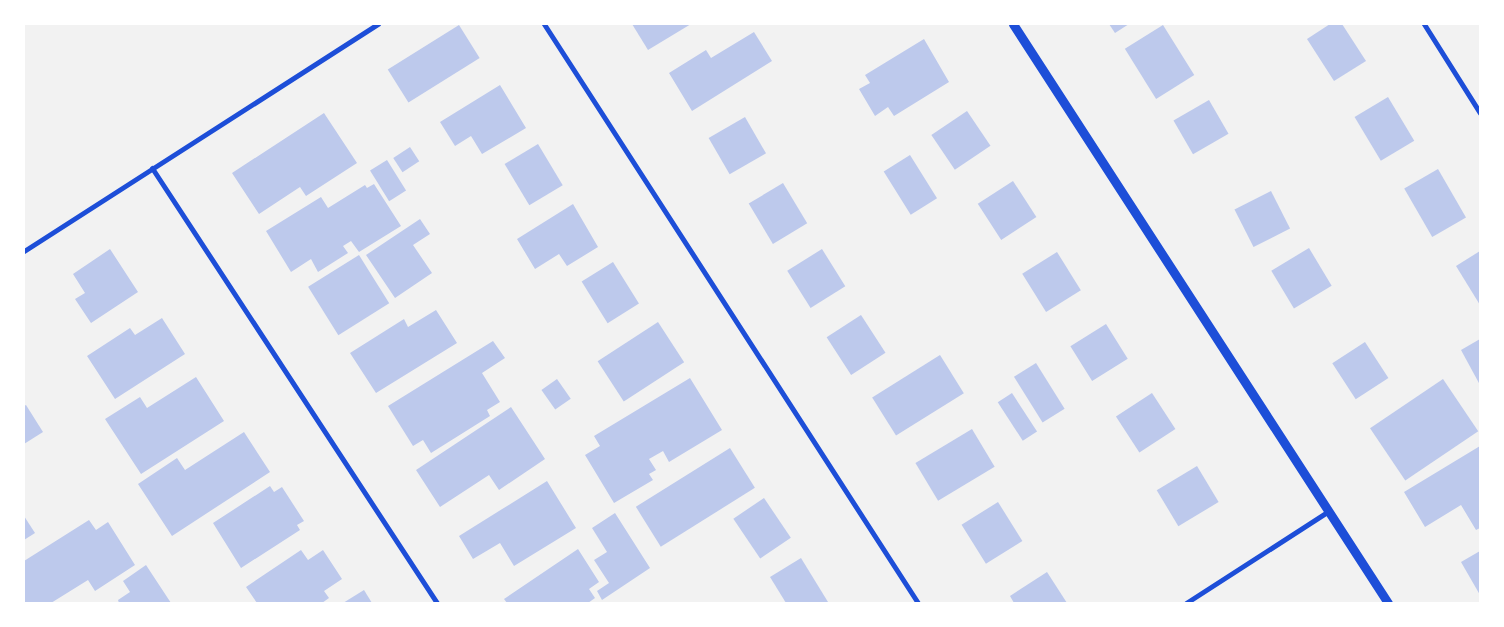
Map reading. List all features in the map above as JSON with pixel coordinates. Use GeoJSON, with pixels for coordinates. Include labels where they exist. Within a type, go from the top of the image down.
{"type":"FeatureCollection","features":[{"type":"Feature","properties":{"kind":"street"},"geometry":{"type":"LineString","coordinates":[[24,251],[378,24]]}},
{"type":"Feature","properties":{"kind":"street"},"geometry":{"type":"LineString","coordinates":[[544,24],[918,603]]}},
{"type":"Feature","properties":{"kind":"street"},"geometry":{"type":"LineString","coordinates":[[1012,24],[1388,603]]}},
{"type":"Feature","properties":{"kind":"street"},"geometry":{"type":"LineString","coordinates":[[1424,24],[1480,113]]}},
{"type":"Feature","properties":{"kind":"street"},"geometry":{"type":"LineString","coordinates":[[152,168],[437,603]]}},
{"type":"Feature","properties":{"kind":"street"},"geometry":{"type":"LineString","coordinates":[[1186,603],[1328,511]]}},
{"type":"Feature","properties":{"kind":"building"},"geometry":{"type":"Polygon","coordinates":[[[632,24],[691,24],[648,50],[632,24]]]}},
{"type":"Feature","properties":{"kind":"building"},"geometry":{"type":"Polygon","coordinates":[[[1109,24],[1129,24],[1115,33],[1109,24]]]}},
{"type":"Feature","properties":{"kind":"building"},"geometry":{"type":"Polygon","coordinates":[[[1330,24],[1342,24],[1366,61],[1334,81],[1307,39],[1330,24]]]}},
{"type":"Feature","properties":{"kind":"building"},"geometry":{"type":"Polygon","coordinates":[[[459,25],[480,58],[408,103],[388,70],[459,25]]]}},
{"type":"Feature","properties":{"kind":"building"},"geometry":{"type":"Polygon","coordinates":[[[1163,25],[1194,75],[1156,99],[1125,49],[1163,25]]]}},
{"type":"Feature","properties":{"kind":"building"},"geometry":{"type":"Polygon","coordinates":[[[754,32],[772,61],[692,111],[669,73],[706,50],[711,58],[754,32]]]}},
{"type":"Feature","properties":{"kind":"building"},"geometry":{"type":"Polygon","coordinates":[[[924,39],[949,82],[894,116],[888,107],[875,116],[859,89],[870,83],[865,75],[924,39]]]}},
{"type":"Feature","properties":{"kind":"building"},"geometry":{"type":"Polygon","coordinates":[[[500,85],[526,128],[482,154],[471,136],[455,146],[440,122],[500,85]]]}},
{"type":"Feature","properties":{"kind":"building"},"geometry":{"type":"Polygon","coordinates":[[[1388,97],[1414,141],[1381,161],[1355,117],[1388,97]]]}},
{"type":"Feature","properties":{"kind":"building"},"geometry":{"type":"Polygon","coordinates":[[[1209,100],[1228,134],[1193,154],[1173,120],[1209,100]]]}},
{"type":"Feature","properties":{"kind":"building"},"geometry":{"type":"Polygon","coordinates":[[[967,111],[990,146],[955,170],[931,135],[967,111]]]}},
{"type":"Feature","properties":{"kind":"building"},"geometry":{"type":"Polygon","coordinates":[[[324,113],[357,163],[306,196],[300,187],[259,214],[232,173],[324,113]]]}},
{"type":"Feature","properties":{"kind":"building"},"geometry":{"type":"Polygon","coordinates":[[[745,117],[766,153],[730,174],[709,138],[745,117]]]}},
{"type":"Feature","properties":{"kind":"building"},"geometry":{"type":"Polygon","coordinates":[[[538,144],[563,185],[529,205],[505,164],[538,144]]]}},
{"type":"Feature","properties":{"kind":"building"},"geometry":{"type":"Polygon","coordinates":[[[410,147],[419,161],[402,172],[393,158],[410,147]]]}},
{"type":"Feature","properties":{"kind":"building"},"geometry":{"type":"Polygon","coordinates":[[[910,155],[937,198],[911,215],[884,171],[910,155]]]}},
{"type":"Feature","properties":{"kind":"building"},"geometry":{"type":"Polygon","coordinates":[[[387,160],[406,191],[389,201],[370,171],[387,160]]]}},
{"type":"Feature","properties":{"kind":"building"},"geometry":{"type":"Polygon","coordinates":[[[1438,169],[1466,217],[1432,237],[1404,188],[1438,169]]]}},
{"type":"Feature","properties":{"kind":"building"},"geometry":{"type":"Polygon","coordinates":[[[1013,181],[1036,217],[1001,240],[978,204],[1013,181]]]}},
{"type":"Feature","properties":{"kind":"building"},"geometry":{"type":"Polygon","coordinates":[[[783,183],[807,223],[773,244],[749,204],[783,183]]]}},
{"type":"Feature","properties":{"kind":"building"},"geometry":{"type":"Polygon","coordinates":[[[374,184],[401,226],[359,252],[351,241],[343,246],[348,253],[318,272],[311,259],[291,272],[266,231],[321,197],[328,208],[365,185],[367,188],[374,184]]]}},
{"type":"Feature","properties":{"kind":"building"},"geometry":{"type":"Polygon","coordinates":[[[1271,191],[1290,228],[1254,247],[1234,210],[1271,191]]]}},
{"type":"Feature","properties":{"kind":"building"},"geometry":{"type":"Polygon","coordinates":[[[573,204],[598,247],[567,266],[559,254],[535,269],[517,239],[573,204]]]}},
{"type":"Feature","properties":{"kind":"building"},"geometry":{"type":"Polygon","coordinates":[[[420,219],[430,234],[413,245],[432,273],[395,298],[366,255],[420,219]]]}},
{"type":"Feature","properties":{"kind":"building"},"geometry":{"type":"Polygon","coordinates":[[[1309,248],[1332,286],[1294,308],[1271,271],[1309,248]]]}},
{"type":"Feature","properties":{"kind":"building"},"geometry":{"type":"Polygon","coordinates":[[[110,249],[138,292],[91,323],[75,299],[85,293],[73,274],[110,249]]]}},
{"type":"Feature","properties":{"kind":"building"},"geometry":{"type":"Polygon","coordinates":[[[822,249],[845,286],[811,308],[787,271],[822,249]]]}},
{"type":"Feature","properties":{"kind":"building"},"geometry":{"type":"Polygon","coordinates":[[[1480,251],[1480,305],[1456,266],[1480,251]]]}},
{"type":"Feature","properties":{"kind":"building"},"geometry":{"type":"Polygon","coordinates":[[[1057,252],[1081,290],[1046,312],[1022,274],[1057,252]]]}},
{"type":"Feature","properties":{"kind":"building"},"geometry":{"type":"Polygon","coordinates":[[[359,255],[389,303],[338,335],[308,287],[359,255]]]}},
{"type":"Feature","properties":{"kind":"building"},"geometry":{"type":"Polygon","coordinates":[[[613,262],[639,304],[608,323],[582,282],[613,262]]]}},
{"type":"Feature","properties":{"kind":"building"},"geometry":{"type":"Polygon","coordinates":[[[436,310],[457,343],[376,393],[350,353],[404,319],[408,327],[436,310]]]}},
{"type":"Feature","properties":{"kind":"building"},"geometry":{"type":"Polygon","coordinates":[[[861,315],[886,353],[851,375],[827,337],[861,315]]]}},
{"type":"Feature","properties":{"kind":"building"},"geometry":{"type":"Polygon","coordinates":[[[162,318],[185,354],[115,399],[87,356],[130,328],[135,335],[162,318]]]}},
{"type":"Feature","properties":{"kind":"building"},"geometry":{"type":"Polygon","coordinates":[[[658,322],[684,362],[624,401],[598,361],[658,322]]]}},
{"type":"Feature","properties":{"kind":"building"},"geometry":{"type":"Polygon","coordinates":[[[1106,324],[1128,359],[1092,381],[1070,346],[1106,324]]]}},
{"type":"Feature","properties":{"kind":"building"},"geometry":{"type":"Polygon","coordinates":[[[1480,339],[1480,385],[1461,350],[1480,339]]]}},
{"type":"Feature","properties":{"kind":"building"},"geometry":{"type":"Polygon","coordinates":[[[493,341],[505,358],[482,373],[500,402],[487,410],[490,416],[431,453],[423,440],[413,446],[388,406],[493,341]]]}},
{"type":"Feature","properties":{"kind":"building"},"geometry":{"type":"Polygon","coordinates":[[[1365,342],[1388,378],[1356,399],[1332,363],[1365,342]]]}},
{"type":"Feature","properties":{"kind":"building"},"geometry":{"type":"Polygon","coordinates":[[[940,355],[964,393],[896,436],[872,397],[940,355]]]}},
{"type":"Feature","properties":{"kind":"building"},"geometry":{"type":"Polygon","coordinates":[[[1036,363],[1065,409],[1043,423],[1014,377],[1036,363]]]}},
{"type":"Feature","properties":{"kind":"building"},"geometry":{"type":"Polygon","coordinates":[[[196,377],[224,421],[141,474],[105,419],[140,397],[147,408],[196,377]]]}},
{"type":"Feature","properties":{"kind":"building"},"geometry":{"type":"Polygon","coordinates":[[[690,378],[722,430],[669,462],[663,451],[649,459],[656,470],[649,474],[653,480],[614,503],[585,455],[600,446],[594,436],[690,378]]]}},
{"type":"Feature","properties":{"kind":"building"},"geometry":{"type":"Polygon","coordinates":[[[557,379],[571,399],[555,410],[541,390],[557,379]]]}},
{"type":"Feature","properties":{"kind":"building"},"geometry":{"type":"Polygon","coordinates":[[[1443,379],[1478,431],[1405,480],[1370,428],[1443,379]]]}},
{"type":"Feature","properties":{"kind":"building"},"geometry":{"type":"Polygon","coordinates":[[[1012,393],[1037,432],[1023,441],[998,402],[1012,393]]]}},
{"type":"Feature","properties":{"kind":"building"},"geometry":{"type":"Polygon","coordinates":[[[1152,393],[1175,429],[1139,452],[1116,416],[1152,393]]]}},
{"type":"Feature","properties":{"kind":"building"},"geometry":{"type":"Polygon","coordinates":[[[26,405],[43,432],[24,444],[24,406],[26,405]]]}},
{"type":"Feature","properties":{"kind":"building"},"geometry":{"type":"Polygon","coordinates":[[[511,407],[545,459],[499,490],[489,475],[440,507],[416,470],[511,407]]]}},
{"type":"Feature","properties":{"kind":"building"},"geometry":{"type":"Polygon","coordinates":[[[972,429],[995,467],[938,501],[915,463],[972,429]]]}},
{"type":"Feature","properties":{"kind":"building"},"geometry":{"type":"Polygon","coordinates":[[[244,432],[270,472],[172,536],[138,484],[177,458],[185,470],[244,432]]]}},
{"type":"Feature","properties":{"kind":"building"},"geometry":{"type":"Polygon","coordinates":[[[1480,446],[1480,528],[1476,530],[1461,505],[1425,527],[1404,492],[1480,446]]]}},
{"type":"Feature","properties":{"kind":"building"},"geometry":{"type":"Polygon","coordinates":[[[730,448],[755,488],[661,547],[636,507],[730,448]]]}},
{"type":"Feature","properties":{"kind":"building"},"geometry":{"type":"Polygon","coordinates":[[[1197,466],[1219,502],[1178,526],[1157,490],[1197,466]]]}},
{"type":"Feature","properties":{"kind":"building"},"geometry":{"type":"Polygon","coordinates":[[[547,481],[576,528],[514,566],[500,543],[473,559],[459,536],[547,481]]]}},
{"type":"Feature","properties":{"kind":"building"},"geometry":{"type":"Polygon","coordinates":[[[270,486],[274,492],[282,487],[304,521],[297,525],[300,530],[241,568],[213,523],[270,486]]]}},
{"type":"Feature","properties":{"kind":"building"},"geometry":{"type":"Polygon","coordinates":[[[764,498],[791,538],[760,558],[733,519],[764,498]]]}},
{"type":"Feature","properties":{"kind":"building"},"geometry":{"type":"Polygon","coordinates":[[[998,502],[1022,541],[986,564],[962,525],[998,502]]]}},
{"type":"Feature","properties":{"kind":"building"},"geometry":{"type":"Polygon","coordinates":[[[615,513],[650,568],[602,600],[597,591],[609,583],[594,560],[607,552],[592,528],[615,513]]]}},
{"type":"Feature","properties":{"kind":"building"},"geometry":{"type":"Polygon","coordinates":[[[24,516],[35,533],[24,540],[24,516]]]}},
{"type":"Feature","properties":{"kind":"building"},"geometry":{"type":"Polygon","coordinates":[[[89,520],[96,530],[108,522],[135,565],[95,591],[88,580],[51,603],[24,603],[24,561],[89,520]]]}},
{"type":"Feature","properties":{"kind":"building"},"geometry":{"type":"Polygon","coordinates":[[[578,549],[599,582],[589,589],[595,598],[588,603],[507,603],[504,599],[578,549]]]}},
{"type":"Feature","properties":{"kind":"building"},"geometry":{"type":"Polygon","coordinates":[[[301,550],[308,560],[323,550],[342,579],[324,591],[329,598],[322,603],[257,603],[246,587],[301,550]]]}},
{"type":"Feature","properties":{"kind":"building"},"geometry":{"type":"Polygon","coordinates":[[[1480,551],[1480,595],[1461,562],[1480,551]]]}},
{"type":"Feature","properties":{"kind":"building"},"geometry":{"type":"Polygon","coordinates":[[[801,558],[828,602],[786,603],[770,577],[801,558]]]}},
{"type":"Feature","properties":{"kind":"building"},"geometry":{"type":"Polygon","coordinates":[[[146,565],[171,603],[119,603],[118,600],[130,592],[123,581],[146,565]]]}},
{"type":"Feature","properties":{"kind":"building"},"geometry":{"type":"Polygon","coordinates":[[[1047,572],[1067,603],[1014,603],[1010,596],[1047,572]]]}},
{"type":"Feature","properties":{"kind":"building"},"geometry":{"type":"Polygon","coordinates":[[[364,590],[372,603],[343,603],[364,590]]]}}]}
